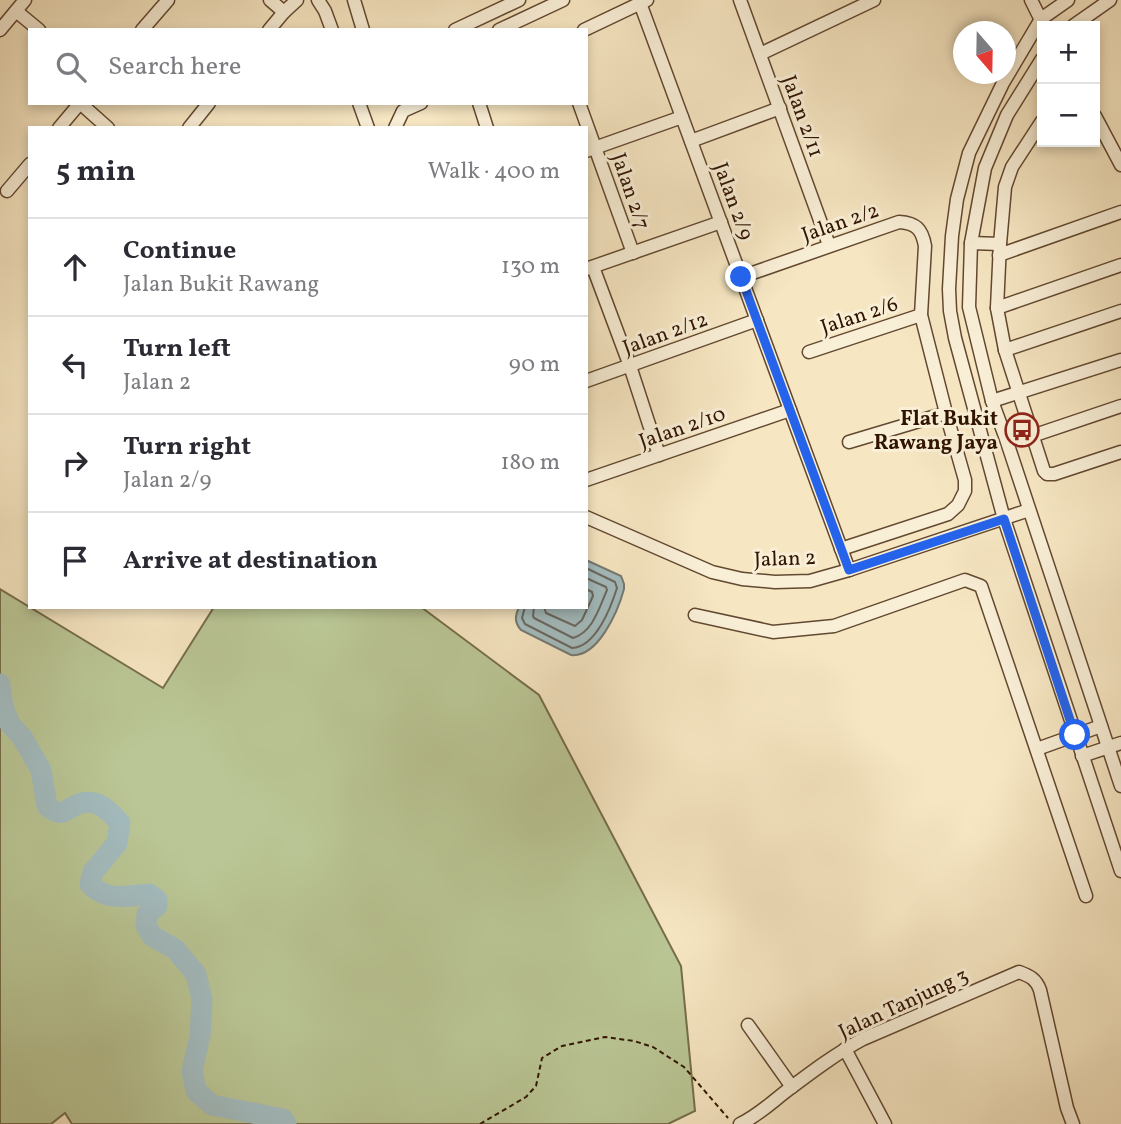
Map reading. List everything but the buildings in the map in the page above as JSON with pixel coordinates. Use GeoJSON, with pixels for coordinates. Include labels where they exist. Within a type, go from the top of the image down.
{"type":"FeatureCollection","features":[{"type":"Feature","properties":{"kind":"street"},"geometry":{"type":"LineString","coordinates":[[0,30],[25,0]]}},
{"type":"Feature","properties":{"kind":"street"},"geometry":{"type":"LineString","coordinates":[[144,28],[168,0]]}},
{"type":"Feature","properties":{"kind":"street"},"geometry":{"type":"LineString","coordinates":[[270,0],[284,12]]}},
{"type":"Feature","properties":{"kind":"street"},"geometry":{"type":"LineString","coordinates":[[271,28],[297,0]]}},
{"type":"Feature","properties":{"kind":"street"},"geometry":{"type":"LineString","coordinates":[[318,0],[331,28]]}},
{"type":"Feature","properties":{"kind":"street"},"geometry":{"type":"LineString","coordinates":[[354,0],[362,28]]}},
{"type":"Feature","properties":{"kind":"street"},"geometry":{"type":"LineString","coordinates":[[459,28],[519,0]]}},
{"type":"Feature","properties":{"kind":"street"},"geometry":{"type":"LineString","coordinates":[[503,28],[563,0]]}},
{"type":"Feature","properties":{"kind":"street","name":"Jalan 2/11"},"geometry":{"type":"LineString","coordinates":[[740,0],[829,246]]}},
{"type":"Feature","properties":{"kind":"street"},"geometry":{"type":"LineString","coordinates":[[760,54],[874,0]]}},
{"type":"Feature","properties":{"kind":"street"},"geometry":{"type":"LineString","coordinates":[[1031,0],[1042,21]]}},
{"type":"Feature","properties":{"kind":"street"},"geometry":{"type":"LineString","coordinates":[[1045,21],[1068,0]]}},
{"type":"Feature","properties":{"kind":"street"},"geometry":{"type":"LineString","coordinates":[[1080,21],[1110,0]]}},
{"type":"Feature","properties":{"kind":"street"},"geometry":{"type":"LineString","coordinates":[[588,28],[644,2]]}},
{"type":"Feature","properties":{"kind":"street","name":"Jalan 2/9"},"geometry":{"type":"LineString","coordinates":[[644,2],[682,117],[849,570]]}},
{"type":"Feature","properties":{"kind":"street"},"geometry":{"type":"LineString","coordinates":[[16,11],[37,28]]}},
{"type":"Feature","properties":{"kind":"street"},"geometry":{"type":"LineString","coordinates":[[1037,32],[1003,83],[969,153],[957,200],[952,236],[950,311],[1004,519],[1121,871]]}},
{"type":"Feature","properties":{"kind":"street"},"geometry":{"type":"LineString","coordinates":[[1037,67],[1007,115],[985,168],[971,243],[969,307],[992,401],[1101,726],[1115,745],[1121,786]]}},
{"type":"Feature","properties":{"kind":"street"},"geometry":{"type":"LineString","coordinates":[[61,126],[78,105]]}},
{"type":"Feature","properties":{"kind":"street"},"geometry":{"type":"LineString","coordinates":[[82,105],[106,126]]}},
{"type":"Feature","properties":{"kind":"street"},"geometry":{"type":"LineString","coordinates":[[191,126],[207,105]]}},
{"type":"Feature","properties":{"kind":"street"},"geometry":{"type":"LineString","coordinates":[[360,105],[367,126]]}},
{"type":"Feature","properties":{"kind":"street"},"geometry":{"type":"LineString","coordinates":[[396,126],[403,111],[416,105]]}},
{"type":"Feature","properties":{"kind":"street"},"geometry":{"type":"LineString","coordinates":[[480,105],[486,126]]}},
{"type":"Feature","properties":{"kind":"street","name":"Jalan 2/7"},"geometry":{"type":"LineString","coordinates":[[580,105],[585,126]]}},
{"type":"Feature","properties":{"kind":"street"},"geometry":{"type":"LineString","coordinates":[[691,141],[780,108]]}},
{"type":"Feature","properties":{"kind":"street"},"geometry":{"type":"LineString","coordinates":[[591,150],[682,117]]}},
{"type":"Feature","properties":{"kind":"street"},"geometry":{"type":"LineString","coordinates":[[1100,125],[1121,165]]}},
{"type":"Feature","properties":{"kind":"street"},"geometry":{"type":"LineString","coordinates":[[1037,129],[1012,167],[1005,187],[996,308],[1005,350],[1046,474],[1121,452]]}},
{"type":"Feature","properties":{"kind":"street","name":"Jalan 2/7"},"geometry":{"type":"LineString","coordinates":[[591,150],[633,253]]}},
{"type":"Feature","properties":{"kind":"street"},"geometry":{"type":"LineString","coordinates":[[7,191],[28,166]]}},
{"type":"Feature","properties":{"kind":"street"},"geometry":{"type":"LineString","coordinates":[[971,243],[1000,250],[1121,212]]}},
{"type":"Feature","properties":{"kind":"street"},"geometry":{"type":"LineString","coordinates":[[659,455],[629,366],[590,268],[721,222]]}},
{"type":"Feature","properties":{"kind":"street","name":"Jalan 2/2"},"geometry":{"type":"LineString","coordinates":[[741,277],[899,222],[909,223],[923,236],[925,246],[921,315],[965,480],[965,491],[958,505],[948,514],[841,549]]}},
{"type":"Feature","properties":{"kind":"street"},"geometry":{"type":"LineString","coordinates":[[996,308],[1121,265]]}},
{"type":"Feature","properties":{"kind":"street"},"geometry":{"type":"LineString","coordinates":[[1005,350],[1121,311]]}},
{"type":"Feature","properties":{"kind":"street","name":"Jalan 2/6"},"geometry":{"type":"LineString","coordinates":[[809,352],[921,315]]}},
{"type":"Feature","properties":{"kind":"street","name":"Jalan 2/12"},"geometry":{"type":"LineString","coordinates":[[588,380],[757,320]]}},
{"type":"Feature","properties":{"kind":"street"},"geometry":{"type":"LineString","coordinates":[[992,401],[1121,360]]}},
{"type":"Feature","properties":{"kind":"street"},"geometry":{"type":"LineString","coordinates":[[1032,436],[1121,406]]}},
{"type":"Feature","properties":{"kind":"street","name":"Jalan 2/10"},"geometry":{"type":"LineString","coordinates":[[588,479],[790,410]]}},
{"type":"Feature","properties":{"kind":"street"},"geometry":{"type":"LineString","coordinates":[[849,442],[946,413]]}},
{"type":"Feature","properties":{"kind":"street","name":"Jalan 2"},"geometry":{"type":"LineString","coordinates":[[588,518],[712,572],[742,579],[775,582],[810,581],[849,570],[1030,510]]}},
{"type":"Feature","properties":{"kind":"street"},"geometry":{"type":"LineString","coordinates":[[695,615],[773,632],[834,626],[965,579],[981,586],[1086,897]]}},
{"type":"Feature","properties":{"kind":"street"},"geometry":{"type":"LineString","coordinates":[[1037,748],[1101,726]]}},
{"type":"Feature","properties":{"kind":"street"},"geometry":{"type":"LineString","coordinates":[[1082,756],[1115,745]]}},
{"type":"Feature","properties":{"kind":"street","name":"Jalan Tanjung 3"},"geometry":{"type":"LineString","coordinates":[[740,1124],[863,1039],[1019,972],[1032,977],[1040,990],[1073,1124]]}},
{"type":"Feature","properties":{"kind":"street"},"geometry":{"type":"LineString","coordinates":[[748,1025],[792,1087]]}},
{"type":"Feature","properties":{"kind":"street"},"geometry":{"type":"LineString","coordinates":[[845,1049],[886,1124]]}},
{"type":"Feature","properties":{"kind":"path"},"geometry":{"type":"LineString","coordinates":[[480,1124],[526,1097],[536,1086],[542,1058],[562,1046],[605,1037],[653,1047],[684,1067],[733,1124]]}},
{"type":"Feature","properties":{"kind":"green space"},"geometry":{"type":"Polygon","coordinates":[[[0,589],[28,606],[28,609],[33,609],[163,688],[213,609],[424,609],[539,695],[681,966],[695,1111],[668,1124],[72,1124],[65,1113],[51,1124],[0,1124],[0,589]]]}},
{"type":"Feature","properties":{"kind":"water"},"geometry":{"type":"Polygon","coordinates":[[[588,561],[621,576],[624,584],[612,620],[598,641],[581,654],[571,655],[521,630],[516,616],[518,609],[588,609],[588,561]]]}},
{"type":"Feature","properties":{"kind":"waterway"},"geometry":{"type":"LineString","coordinates":[[0,684],[3,707],[10,724],[22,737],[41,770],[47,806],[62,812],[76,805],[94,803],[104,807],[120,823],[117,843],[93,872],[90,884],[110,896],[149,894],[157,900],[157,906],[147,914],[146,925],[152,936],[175,949],[196,974],[202,999],[200,1036],[192,1071],[196,1091],[212,1105],[283,1119],[286,1124]]}},
{"type":"Feature","properties":{"kind":"place","name":"Flat Bukit Rawang Jaya"},"geometry":{"type":"Point","coordinates":[1022,430]}},
{"type":"Feature","properties":{"kind":"route"},"geometry":{"type":"LineString","coordinates":[[741,277],[849,570],[1004,519],[1075,735]]}}]}
